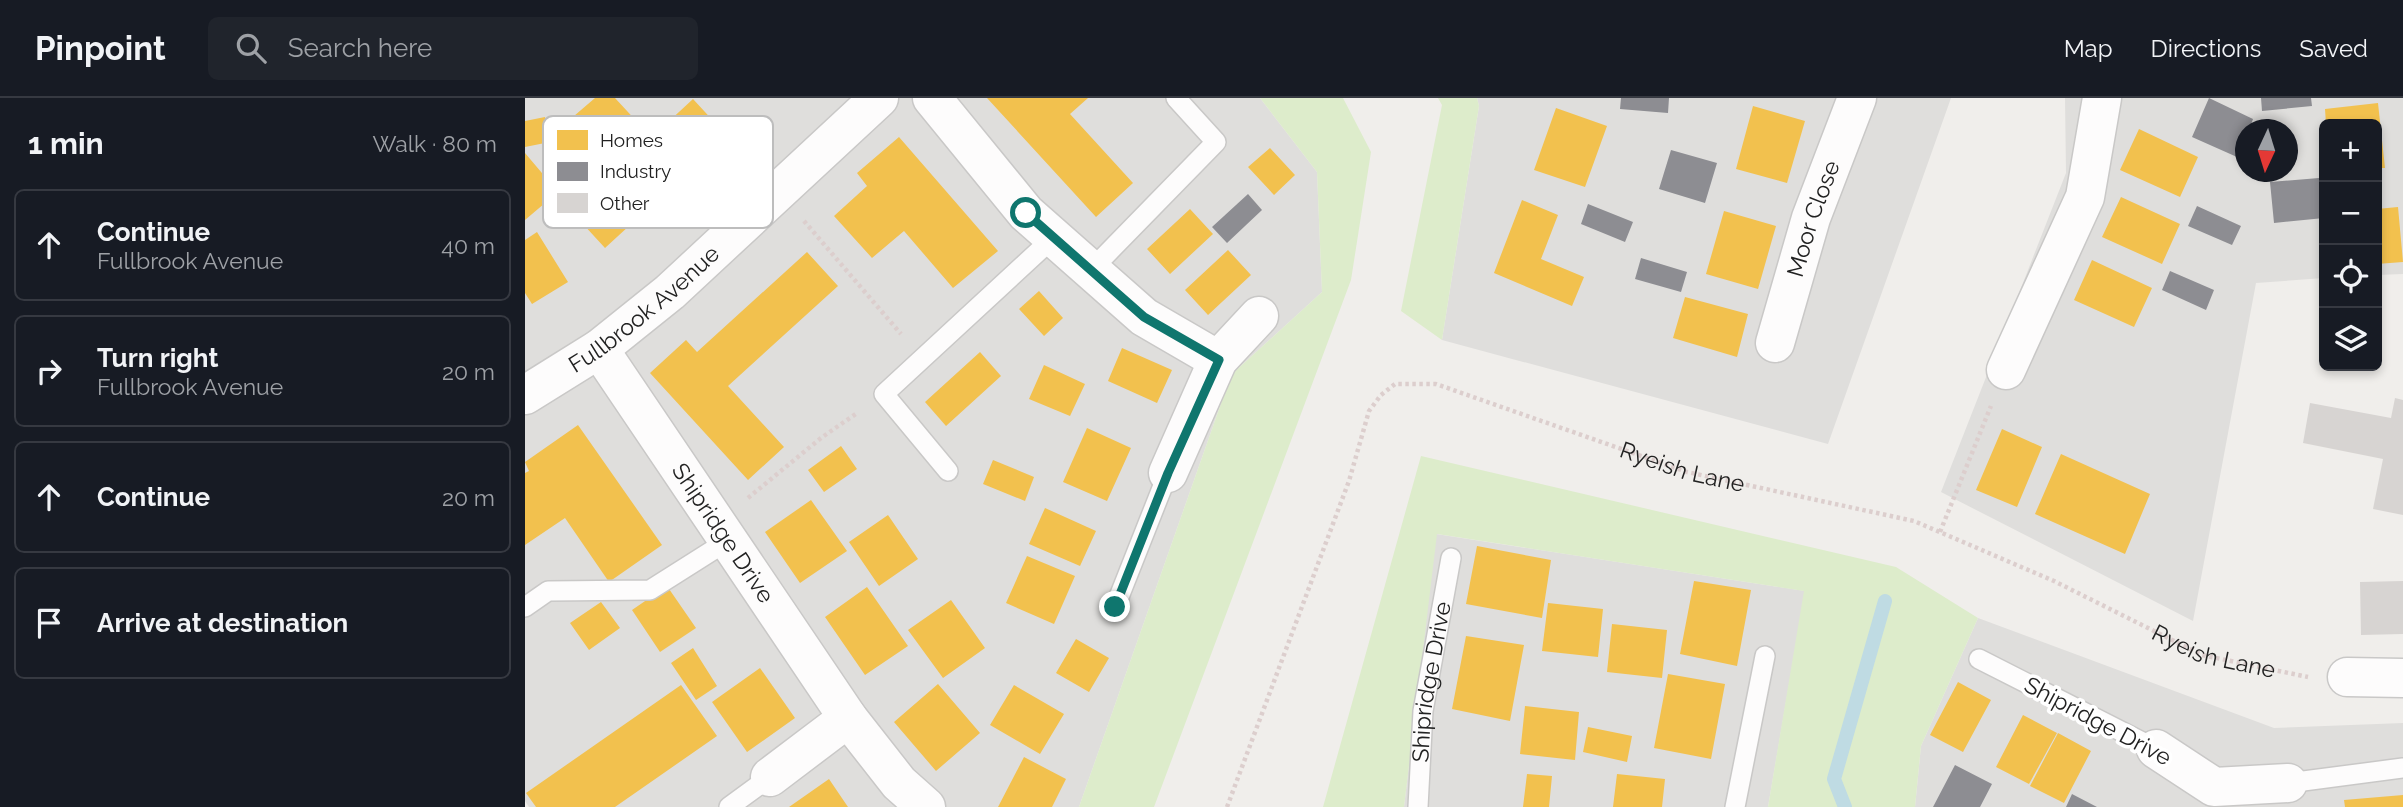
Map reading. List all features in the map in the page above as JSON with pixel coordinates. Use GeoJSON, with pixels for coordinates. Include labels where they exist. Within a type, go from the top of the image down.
{"type":"FeatureCollection","features":[{"type":"Feature","properties":{"kind":"street","name":"Fullbrook Avenue"},"geometry":{"type":"LineString","coordinates":[[773,195],[879,98]]}},
{"type":"Feature","properties":{"kind":"street"},"geometry":{"type":"LineString","coordinates":[[932,98],[1026,213],[1144,317],[1219,360]]}},
{"type":"Feature","properties":{"kind":"street","name":"Moor Close"},"geometry":{"type":"LineString","coordinates":[[1775,343],[1811,218],[1857,98]]}},
{"type":"Feature","properties":{"kind":"street"},"geometry":{"type":"LineString","coordinates":[[2006,370],[2085,197],[2102,98]]}},
{"type":"Feature","properties":{"kind":"street","name":"Fullbrook Avenue"},"geometry":{"type":"LineString","coordinates":[[527,388],[599,349],[670,292],[738,228]]}},
{"type":"Feature","properties":{"kind":"street"},"geometry":{"type":"LineString","coordinates":[[1168,473],[1219,360],[1259,316]]}},
{"type":"Feature","properties":{"kind":"street","name":"Shipridge Drive"},"geometry":{"type":"LineString","coordinates":[[599,349],[848,718],[899,783],[926,807]]}},
{"type":"Feature","properties":{"kind":"street"},"geometry":{"type":"LineString","coordinates":[[2347,677],[2403,678]]}},
{"type":"Feature","properties":{"kind":"street"},"geometry":{"type":"LineString","coordinates":[[770,777],[848,718]]}},
{"type":"Feature","properties":{"kind":"street","name":"Shipridge Drive"},"geometry":{"type":"LineString","coordinates":[[2156,749],[2213,797],[2288,783]]}},
{"type":"Feature","properties":{"kind":"lane"},"geometry":{"type":"LineString","coordinates":[[1091,271],[1216,142],[1176,98]]}},
{"type":"Feature","properties":{"kind":"lane"},"geometry":{"type":"LineString","coordinates":[[948,471],[884,394],[1054,237]]}},
{"type":"Feature","properties":{"kind":"lane"},"geometry":{"type":"LineString","coordinates":[[1115,607],[1168,473]]}},
{"type":"Feature","properties":{"kind":"lane"},"geometry":{"type":"LineString","coordinates":[[525,607],[548,591],[650,590],[723,532]]}},
{"type":"Feature","properties":{"kind":"lane","name":"Shipridge Drive"},"geometry":{"type":"LineString","coordinates":[[1418,807],[1423,711],[1451,558]]}},
{"type":"Feature","properties":{"kind":"lane"},"geometry":{"type":"LineString","coordinates":[[1735,807],[1765,656]]}},
{"type":"Feature","properties":{"kind":"lane","name":"Shipridge Drive"},"geometry":{"type":"LineString","coordinates":[[1979,659],[2156,749]]}},
{"type":"Feature","properties":{"kind":"lane","name":"Shipridge Drive"},"geometry":{"type":"LineString","coordinates":[[2288,783],[2403,768]]}},
{"type":"Feature","properties":{"kind":"lane"},"geometry":{"type":"LineString","coordinates":[[729,807],[770,777]]}},
{"type":"Feature","properties":{"kind":"path"},"geometry":{"type":"LineString","coordinates":[[777,191],[869,294],[922,359]]}},
{"type":"Feature","properties":{"kind":"path"},"geometry":{"type":"LineString","coordinates":[[1940,532],[2006,370]]}},
{"type":"Feature","properties":{"kind":"path","name":"Ryeish Lane"},"geometry":{"type":"LineString","coordinates":[[1227,807],[1349,481],[1369,411],[1395,384],[1436,384],[1687,472],[1914,521],[2054,581],[2202,655],[2320,678],[2347,677]]}},
{"type":"Feature","properties":{"kind":"path"},"geometry":{"type":"LineString","coordinates":[[723,532],[821,438],[884,394]]}},
{"type":"Feature","properties":{"kind":"shaded area"},"geometry":{"type":"Polygon","coordinates":[[[525,98],[1260,98],[1317,172],[1322,292],[1231,375],[1079,807],[529,807],[525,801],[525,98]]]}},
{"type":"Feature","properties":{"kind":"shaded area"},"geometry":{"type":"Polygon","coordinates":[[[1477,98],[1951,98],[1828,444],[1442,340],[1479,106],[1477,98]]]}},
{"type":"Feature","properties":{"kind":"shaded area"},"geometry":{"type":"Polygon","coordinates":[[[2065,98],[2403,98],[2403,274],[2382,275],[2382,119],[2319,119],[2319,278],[2256,283],[2193,621],[1941,492],[2066,173],[2065,98]]]}},
{"type":"Feature","properties":{"kind":"shaded area"},"geometry":{"type":"Polygon","coordinates":[[[1436,534],[1805,591],[1768,807],[1404,807],[1436,534]]]}},
{"type":"Feature","properties":{"kind":"shaded area"},"geometry":{"type":"Polygon","coordinates":[[[1978,618],[2274,728],[2403,723],[2403,807],[1915,807],[1921,746],[1978,618]]]}},
{"type":"Feature","properties":{"kind":"green space"},"geometry":{"type":"Polygon","coordinates":[[[1260,98],[1343,98],[1371,152],[1351,280],[1154,807],[1079,807],[1231,375],[1322,292],[1317,172],[1260,98]]]}},
{"type":"Feature","properties":{"kind":"green space"},"geometry":{"type":"Polygon","coordinates":[[[1438,98],[1477,98],[1479,106],[1442,340],[1401,311],[1442,105],[1438,98]]]}},
{"type":"Feature","properties":{"kind":"green space"},"geometry":{"type":"Polygon","coordinates":[[[1421,456],[1896,567],[1978,618],[1921,746],[1915,807],[1768,807],[1804,591],[1437,534],[1404,807],[1323,807],[1421,456]]]}},
{"type":"Feature","properties":{"kind":"building: Homes"},"geometry":{"type":"Polygon","coordinates":[[[595,98],[615,98],[632,116],[574,116],[595,98]]]}},
{"type":"Feature","properties":{"kind":"building: Homes"},"geometry":{"type":"Polygon","coordinates":[[[987,98],[1088,98],[1070,114],[1133,183],[1096,217],[987,98]]]}},
{"type":"Feature","properties":{"kind":"building: Homes"},"geometry":{"type":"Polygon","coordinates":[[[693,99],[709,116],[675,116],[693,99]]]}},
{"type":"Feature","properties":{"kind":"building: Homes"},"geometry":{"type":"Polygon","coordinates":[[[2378,103],[2380,119],[2326,119],[2325,109],[2378,103]]]}},
{"type":"Feature","properties":{"kind":"building: Homes"},"geometry":{"type":"Polygon","coordinates":[[[1753,106],[1805,121],[1787,183],[1736,169],[1753,106]]]}},
{"type":"Feature","properties":{"kind":"building: Homes"},"geometry":{"type":"Polygon","coordinates":[[[1556,108],[1607,126],[1585,187],[1534,170],[1556,108]]]}},
{"type":"Feature","properties":{"kind":"building: Homes"},"geometry":{"type":"Polygon","coordinates":[[[543,117],[543,143],[525,147],[525,121],[543,117]]]}},
{"type":"Feature","properties":{"kind":"building: Homes"},"geometry":{"type":"Polygon","coordinates":[[[2139,129],[2198,157],[2180,197],[2120,170],[2139,129]]]}},
{"type":"Feature","properties":{"kind":"building: Homes"},"geometry":{"type":"Polygon","coordinates":[[[899,137],[998,251],[953,288],[904,231],[872,258],[834,216],[867,186],[857,173],[899,137]]]}},
{"type":"Feature","properties":{"kind":"building: Homes"},"geometry":{"type":"Polygon","coordinates":[[[2382,140],[2385,168],[2382,168],[2382,140]]]}},
{"type":"Feature","properties":{"kind":"building: Homes"},"geometry":{"type":"Polygon","coordinates":[[[1270,148],[1295,175],[1274,195],[1248,167],[1270,148]]]}},
{"type":"Feature","properties":{"kind":"building: Homes"},"geometry":{"type":"Polygon","coordinates":[[[525,153],[543,174],[543,205],[525,220],[525,153]]]}},
{"type":"Feature","properties":{"kind":"building: Homes"},"geometry":{"type":"Polygon","coordinates":[[[2121,197],[2180,224],[2162,264],[2102,237],[2121,197]]]}},
{"type":"Feature","properties":{"kind":"building: Homes"},"geometry":{"type":"Polygon","coordinates":[[[1522,200],[1558,215],[1541,259],[1584,277],[1572,306],[1494,273],[1522,200]]]}},
{"type":"Feature","properties":{"kind":"building: Homes"},"geometry":{"type":"Polygon","coordinates":[[[2398,207],[2403,262],[2382,264],[2382,209],[2398,207]]]}},
{"type":"Feature","properties":{"kind":"building: Homes"},"geometry":{"type":"Polygon","coordinates":[[[1190,209],[1213,234],[1170,274],[1147,249],[1190,209]]]}},
{"type":"Feature","properties":{"kind":"building: Homes"},"geometry":{"type":"Polygon","coordinates":[[[1724,211],[1776,226],[1758,289],[1706,274],[1724,211]]]}},
{"type":"Feature","properties":{"kind":"building: Homes"},"geometry":{"type":"Polygon","coordinates":[[[587,228],[627,228],[605,248],[587,228]]]}},
{"type":"Feature","properties":{"kind":"building: Homes"},"geometry":{"type":"Polygon","coordinates":[[[537,232],[568,282],[532,304],[525,293],[525,240],[537,232]]]}},
{"type":"Feature","properties":{"kind":"building: Homes"},"geometry":{"type":"Polygon","coordinates":[[[1228,250],[1251,275],[1208,315],[1185,290],[1228,250]]]}},
{"type":"Feature","properties":{"kind":"building: Homes"},"geometry":{"type":"Polygon","coordinates":[[[807,252],[838,286],[728,386],[784,447],[748,480],[650,373],[686,340],[697,352],[807,252]]]}},
{"type":"Feature","properties":{"kind":"building: Homes"},"geometry":{"type":"Polygon","coordinates":[[[2092,260],[2152,288],[2134,327],[2074,300],[2092,260]]]}},
{"type":"Feature","properties":{"kind":"building: Homes"},"geometry":{"type":"Polygon","coordinates":[[[1039,291],[1063,318],[1044,336],[1019,309],[1039,291]]]}},
{"type":"Feature","properties":{"kind":"building: Homes"},"geometry":{"type":"Polygon","coordinates":[[[1685,297],[1748,314],[1737,357],[1673,338],[1685,297]]]}},
{"type":"Feature","properties":{"kind":"building: Homes"},"geometry":{"type":"Polygon","coordinates":[[[1122,348],[1172,370],[1157,403],[1108,381],[1122,348]]]}},
{"type":"Feature","properties":{"kind":"building: Homes"},"geometry":{"type":"Polygon","coordinates":[[[980,352],[1001,376],[946,426],[925,402],[980,352]]]}},
{"type":"Feature","properties":{"kind":"building: Homes"},"geometry":{"type":"Polygon","coordinates":[[[1044,365],[1085,384],[1070,416],[1029,399],[1044,365]]]}},
{"type":"Feature","properties":{"kind":"building: Homes"},"geometry":{"type":"Polygon","coordinates":[[[578,425],[662,545],[609,582],[565,518],[525,545],[525,473],[529,471],[525,462],[578,425]]]}},
{"type":"Feature","properties":{"kind":"building: Homes"},"geometry":{"type":"Polygon","coordinates":[[[1087,428],[1131,448],[1107,501],[1063,482],[1087,428]]]}},
{"type":"Feature","properties":{"kind":"building: Homes"},"geometry":{"type":"Polygon","coordinates":[[[2002,429],[2042,447],[2017,507],[1976,490],[2002,429]]]}},
{"type":"Feature","properties":{"kind":"building: Homes"},"geometry":{"type":"Polygon","coordinates":[[[841,446],[857,469],[824,492],[808,470],[841,446]]]}},
{"type":"Feature","properties":{"kind":"building: Homes"},"geometry":{"type":"Polygon","coordinates":[[[2061,454],[2150,494],[2125,554],[2035,514],[2061,454]]]}},
{"type":"Feature","properties":{"kind":"building: Homes"},"geometry":{"type":"Polygon","coordinates":[[[993,460],[1034,477],[1025,501],[983,484],[993,460]]]}},
{"type":"Feature","properties":{"kind":"building: Homes"},"geometry":{"type":"Polygon","coordinates":[[[811,500],[847,551],[800,583],[765,532],[811,500]]]}},
{"type":"Feature","properties":{"kind":"building: Homes"},"geometry":{"type":"Polygon","coordinates":[[[1045,508],[1096,531],[1080,566],[1029,544],[1045,508]]]}},
{"type":"Feature","properties":{"kind":"building: Homes"},"geometry":{"type":"Polygon","coordinates":[[[888,515],[918,559],[879,586],[849,542],[888,515]]]}},
{"type":"Feature","properties":{"kind":"building: Homes"},"geometry":{"type":"Polygon","coordinates":[[[1477,546],[1551,560],[1542,618],[1466,604],[1477,546]]]}},
{"type":"Feature","properties":{"kind":"building: Homes"},"geometry":{"type":"Polygon","coordinates":[[[1027,556],[1075,576],[1054,624],[1006,603],[1027,556]]]}},
{"type":"Feature","properties":{"kind":"building: Homes"},"geometry":{"type":"Polygon","coordinates":[[[1694,581],[1751,590],[1737,666],[1680,654],[1694,581]]]}},
{"type":"Feature","properties":{"kind":"building: Homes"},"geometry":{"type":"Polygon","coordinates":[[[667,586],[696,628],[660,652],[632,610],[667,586]]]}},
{"type":"Feature","properties":{"kind":"building: Homes"},"geometry":{"type":"Polygon","coordinates":[[[867,587],[908,646],[865,675],[825,617],[867,587]]]}},
{"type":"Feature","properties":{"kind":"building: Homes"},"geometry":{"type":"Polygon","coordinates":[[[951,600],[985,648],[943,678],[908,630],[951,600]]]}},
{"type":"Feature","properties":{"kind":"building: Homes"},"geometry":{"type":"Polygon","coordinates":[[[601,602],[620,628],[589,650],[570,623],[601,602]]]}},
{"type":"Feature","properties":{"kind":"building: Homes"},"geometry":{"type":"Polygon","coordinates":[[[1548,603],[1603,609],[1598,657],[1542,651],[1548,603]]]}},
{"type":"Feature","properties":{"kind":"building: Homes"},"geometry":{"type":"Polygon","coordinates":[[[1612,624],[1667,630],[1662,678],[1607,672],[1612,624]]]}},
{"type":"Feature","properties":{"kind":"building: Homes"},"geometry":{"type":"Polygon","coordinates":[[[1466,636],[1524,645],[1510,721],[1452,709],[1466,636]]]}},
{"type":"Feature","properties":{"kind":"building: Homes"},"geometry":{"type":"Polygon","coordinates":[[[1076,639],[1109,658],[1089,692],[1056,673],[1076,639]]]}},
{"type":"Feature","properties":{"kind":"building: Homes"},"geometry":{"type":"Polygon","coordinates":[[[693,648],[717,686],[696,700],[671,663],[693,648]]]}},
{"type":"Feature","properties":{"kind":"building: Homes"},"geometry":{"type":"Polygon","coordinates":[[[760,668],[795,718],[747,752],[712,702],[760,668]]]}},
{"type":"Feature","properties":{"kind":"building: Homes"},"geometry":{"type":"Polygon","coordinates":[[[1668,674],[1725,684],[1711,759],[1654,748],[1668,674]]]}},
{"type":"Feature","properties":{"kind":"building: Homes"},"geometry":{"type":"Polygon","coordinates":[[[1958,682],[1991,700],[1963,752],[1930,735],[1958,682]]]}},
{"type":"Feature","properties":{"kind":"building: Homes"},"geometry":{"type":"Polygon","coordinates":[[[938,684],[980,733],[936,771],[894,722],[938,684]]]}},
{"type":"Feature","properties":{"kind":"building: Homes"},"geometry":{"type":"Polygon","coordinates":[[[681,685],[717,736],[615,807],[536,807],[526,793],[681,685]]]}},
{"type":"Feature","properties":{"kind":"building: Homes"},"geometry":{"type":"Polygon","coordinates":[[[1014,685],[1064,714],[1040,754],[990,725],[1014,685]]]}},
{"type":"Feature","properties":{"kind":"building: Homes"},"geometry":{"type":"Polygon","coordinates":[[[1525,706],[1579,712],[1575,760],[1520,754],[1525,706]]]}},
{"type":"Feature","properties":{"kind":"building: Homes"},"geometry":{"type":"Polygon","coordinates":[[[2023,715],[2057,733],[2029,784],[1996,767],[2023,715]]]}},
{"type":"Feature","properties":{"kind":"building: Homes"},"geometry":{"type":"Polygon","coordinates":[[[1588,727],[1632,736],[1627,762],[1583,752],[1588,727]]]}},
{"type":"Feature","properties":{"kind":"building: Homes"},"geometry":{"type":"Polygon","coordinates":[[[2058,733],[2091,751],[2064,803],[2030,786],[2058,733]]]}},
{"type":"Feature","properties":{"kind":"building: Homes"},"geometry":{"type":"Polygon","coordinates":[[[1024,757],[1066,779],[1052,807],[998,807],[1024,757]]]}},
{"type":"Feature","properties":{"kind":"building: Homes"},"geometry":{"type":"Polygon","coordinates":[[[1527,774],[1552,776],[1549,807],[1523,807],[1527,774]]]}},
{"type":"Feature","properties":{"kind":"building: Homes"},"geometry":{"type":"Polygon","coordinates":[[[1617,774],[1665,779],[1662,807],[1613,807],[1617,774]]]}},
{"type":"Feature","properties":{"kind":"building: Homes"},"geometry":{"type":"Polygon","coordinates":[[[829,779],[848,807],[789,807],[829,779]]]}},
{"type":"Feature","properties":{"kind":"building: Homes"},"geometry":{"type":"Polygon","coordinates":[[[2403,795],[2403,807],[2345,807],[2344,800],[2403,795]]]}},
{"type":"Feature","properties":{"kind":"building: Industry"},"geometry":{"type":"Polygon","coordinates":[[[1621,98],[1669,98],[1668,113],[1620,109],[1621,98]]]}},
{"type":"Feature","properties":{"kind":"building: Industry"},"geometry":{"type":"Polygon","coordinates":[[[2209,98],[2253,119],[2235,119],[2235,156],[2192,137],[2209,98]]]}},
{"type":"Feature","properties":{"kind":"building: Industry"},"geometry":{"type":"Polygon","coordinates":[[[2261,98],[2311,98],[2312,106],[2262,111],[2261,98]]]}},
{"type":"Feature","properties":{"kind":"building: Industry"},"geometry":{"type":"Polygon","coordinates":[[[1671,150],[1717,163],[1705,203],[1659,189],[1671,150]]]}},
{"type":"Feature","properties":{"kind":"building: Industry"},"geometry":{"type":"Polygon","coordinates":[[[2319,178],[2319,218],[2274,223],[2270,182],[2298,182],[2298,180],[2319,178]]]}},
{"type":"Feature","properties":{"kind":"building: Industry"},"geometry":{"type":"Polygon","coordinates":[[[1248,194],[1262,210],[1227,243],[1212,227],[1248,194]]]}},
{"type":"Feature","properties":{"kind":"building: Industry"},"geometry":{"type":"Polygon","coordinates":[[[1588,204],[1633,222],[1625,242],[1581,224],[1588,204]]]}},
{"type":"Feature","properties":{"kind":"building: Industry"},"geometry":{"type":"Polygon","coordinates":[[[2197,206],[2241,226],[2232,245],[2188,226],[2197,206]]]}},
{"type":"Feature","properties":{"kind":"building: Industry"},"geometry":{"type":"Polygon","coordinates":[[[1641,258],[1687,272],[1681,292],[1635,279],[1641,258]]]}},
{"type":"Feature","properties":{"kind":"building: Industry"},"geometry":{"type":"Polygon","coordinates":[[[2170,271],[2214,290],[2206,310],[2162,290],[2170,271]]]}},
{"type":"Feature","properties":{"kind":"building: Industry"},"geometry":{"type":"Polygon","coordinates":[[[1955,765],[1992,784],[1980,807],[1933,807],[1955,765]]]}},
{"type":"Feature","properties":{"kind":"building: Industry"},"geometry":{"type":"Polygon","coordinates":[[[2072,794],[2097,807],[2066,807],[2072,794]]]}},
{"type":"Feature","properties":{"kind":"building: Other"},"geometry":{"type":"Polygon","coordinates":[[[2395,398],[2403,400],[2403,515],[2373,509],[2383,459],[2303,443],[2310,403],[2391,418],[2395,398]]]}},
{"type":"Feature","properties":{"kind":"building: Other"},"geometry":{"type":"Polygon","coordinates":[[[2403,581],[2403,634],[2361,635],[2360,582],[2403,581]]]}},
{"type":"Feature","properties":{"kind":"waterway"},"geometry":{"type":"LineString","coordinates":[[1845,807],[1834,779],[1885,601]]}},
{"type":"Feature","properties":{"kind":"route"},"geometry":{"type":"LineString","coordinates":[[1026,213],[1144,317],[1219,360],[1168,473],[1115,607]]}}]}
